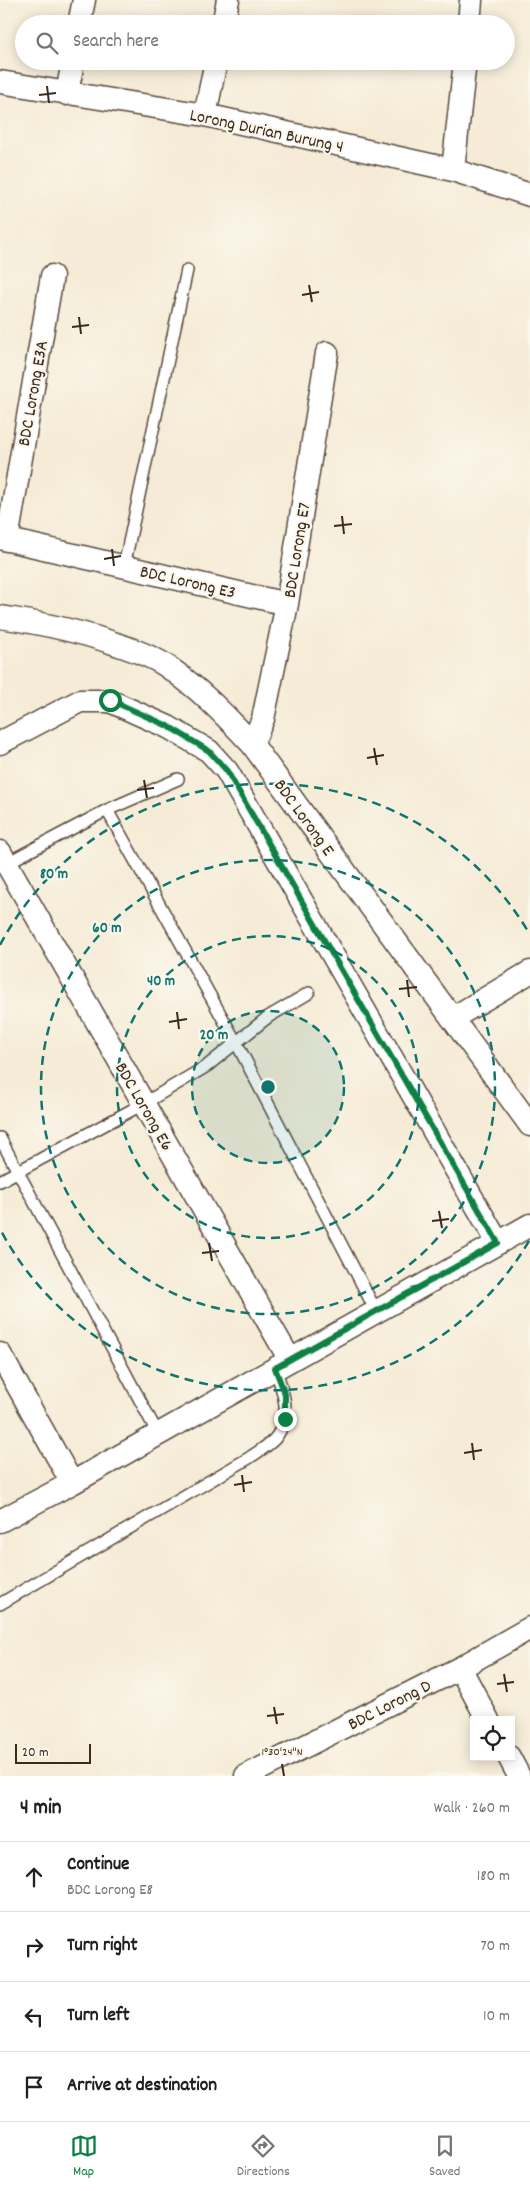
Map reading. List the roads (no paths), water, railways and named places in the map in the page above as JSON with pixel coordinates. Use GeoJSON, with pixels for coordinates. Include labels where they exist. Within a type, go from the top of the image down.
{"type":"FeatureCollection","features":[{"type":"Feature","properties":{"kind":"street"},"geometry":{"type":"LineString","coordinates":[[82,15],[84,0]]}},
{"type":"Feature","properties":{"kind":"street"},"geometry":{"type":"LineString","coordinates":[[225,15],[228,0]]}},
{"type":"Feature","properties":{"kind":"street"},"geometry":{"type":"LineString","coordinates":[[470,15],[471,0]]}},
{"type":"Feature","properties":{"kind":"street"},"geometry":{"type":"LineString","coordinates":[[67,94],[71,70]]}},
{"type":"Feature","properties":{"kind":"street"},"geometry":{"type":"LineString","coordinates":[[205,115],[214,70]]}},
{"type":"Feature","properties":{"kind":"street"},"geometry":{"type":"LineString","coordinates":[[453,170],[464,70]]}},
{"type":"Feature","properties":{"kind":"street","name":"Lorong Durian Burung 4"},"geometry":{"type":"LineString","coordinates":[[0,82],[205,115],[453,170],[530,195]]}},
{"type":"Feature","properties":{"kind":"street","name":"BDC Lorong E3A"},"geometry":{"type":"LineString","coordinates":[[4,539],[52,276]]}},
{"type":"Feature","properties":{"kind":"street","name":"BDC Lorong E7"},"geometry":{"type":"LineString","coordinates":[[252,744],[263,720],[287,604],[327,353]]}},
{"type":"Feature","properties":{"kind":"street","name":"BDC Lorong E3"},"geometry":{"type":"LineString","coordinates":[[4,539],[287,604]]}},
{"type":"Feature","properties":{"kind":"street","name":"BDC Lorong E"},"geometry":{"type":"LineString","coordinates":[[0,617],[41,623],[87,633],[132,650],[163,663],[190,683],[215,706],[252,744],[530,1125]]}},
{"type":"Feature","properties":{"kind":"street"},"geometry":{"type":"LineString","coordinates":[[0,743],[80,700],[110,700],[168,726],[209,751],[227,771],[498,1243]]}},
{"type":"Feature","properties":{"kind":"street","name":"BDC Lorong E6"},"geometry":{"type":"LineString","coordinates":[[2,861],[143,1104],[282,1364]]}},
{"type":"Feature","properties":{"kind":"street"},"geometry":{"type":"LineString","coordinates":[[453,1018],[530,972]]}},
{"type":"Feature","properties":{"kind":"street"},"geometry":{"type":"LineString","coordinates":[[0,1521],[72,1483],[530,1225]]}},
{"type":"Feature","properties":{"kind":"street"},"geometry":{"type":"LineString","coordinates":[[0,1354],[72,1483]]}},
{"type":"Feature","properties":{"kind":"street","name":"BDC Lorong D"},"geometry":{"type":"LineString","coordinates":[[246,1776],[460,1668],[530,1628]]}},
{"type":"Feature","properties":{"kind":"street"},"geometry":{"type":"LineString","coordinates":[[460,1668],[486,1716]]}},
{"type":"Feature","properties":{"kind":"street"},"geometry":{"type":"LineString","coordinates":[[511,1761],[519,1776]]}},
{"type":"Feature","properties":{"kind":"lane"},"geometry":{"type":"LineString","coordinates":[[124,566],[187,270]]}},
{"type":"Feature","properties":{"kind":"lane"},"geometry":{"type":"LineString","coordinates":[[2,861],[107,810],[178,779]]}},
{"type":"Feature","properties":{"kind":"lane"},"geometry":{"type":"LineString","coordinates":[[107,810],[237,1044],[376,1311]]}},
{"type":"Feature","properties":{"kind":"lane"},"geometry":{"type":"LineString","coordinates":[[0,1181],[143,1104],[207,1066],[237,1044],[268,1017],[308,993]]}},
{"type":"Feature","properties":{"kind":"lane"},"geometry":{"type":"LineString","coordinates":[[0,1138],[158,1434]]}},
{"type":"Feature","properties":{"kind":"lane"},"geometry":{"type":"LineString","coordinates":[[0,1604],[249,1458],[276,1437],[285,1419],[282,1364]]}}]}
